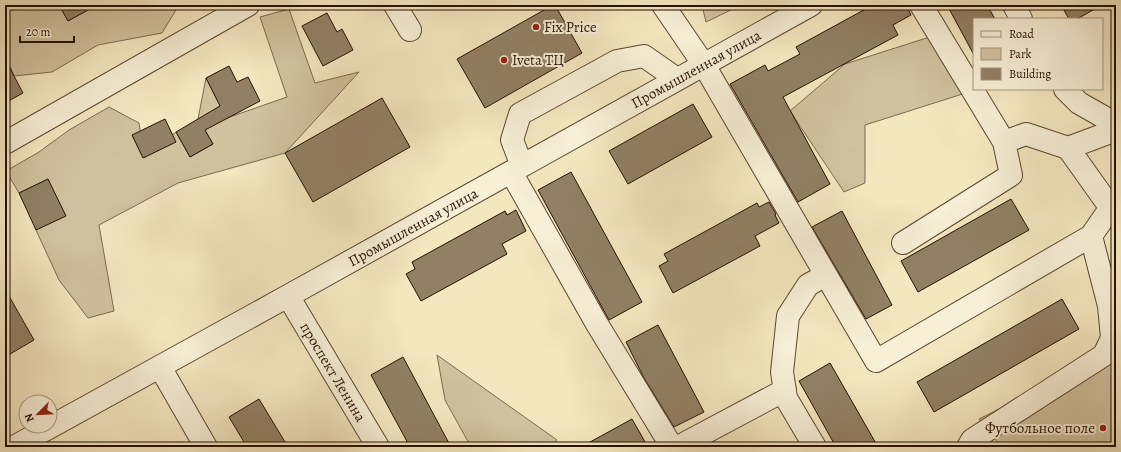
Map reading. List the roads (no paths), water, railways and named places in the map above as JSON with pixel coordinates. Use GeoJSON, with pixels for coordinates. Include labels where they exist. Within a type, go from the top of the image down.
{"type":"FeatureCollection","features":[{"type":"Feature","properties":{"kind":"street"},"geometry":{"type":"LineString","coordinates":[[5,143],[248,5]]}},
{"type":"Feature","properties":{"kind":"street"},"geometry":{"type":"LineString","coordinates":[[396,5],[410,30]]}},
{"type":"Feature","properties":{"kind":"street"},"geometry":{"type":"LineString","coordinates":[[663,5],[704,64],[876,361],[1091,236],[1113,203],[1068,148],[1026,134],[1004,142]]}},
{"type":"Feature","properties":{"kind":"street","name":"Промышленная улица"},"geometry":{"type":"LineString","coordinates":[[14,447],[811,5]]}},
{"type":"Feature","properties":{"kind":"street"},"geometry":{"type":"LineString","coordinates":[[903,243],[1011,175],[1004,142],[921,5]]}},
{"type":"Feature","properties":{"kind":"street"},"geometry":{"type":"LineString","coordinates":[[1014,5],[1021,18]]}},
{"type":"Feature","properties":{"kind":"street"},"geometry":{"type":"LineString","coordinates":[[672,447],[597,324],[517,169],[512,140],[520,114],[618,61],[644,56],[677,80]]}},
{"type":"Feature","properties":{"kind":"street"},"geometry":{"type":"LineString","coordinates":[[1066,90],[1079,103],[1116,124]]}},
{"type":"Feature","properties":{"kind":"street"},"geometry":{"type":"LineString","coordinates":[[1068,148],[1116,130]]}},
{"type":"Feature","properties":{"kind":"street"},"geometry":{"type":"LineString","coordinates":[[968,447],[972,440],[1104,355],[1112,338],[1109,306],[1091,236]]}},
{"type":"Feature","properties":{"kind":"street"},"geometry":{"type":"LineString","coordinates":[[815,447],[786,398],[782,372],[788,316],[808,285],[826,275]]}},
{"type":"Feature","properties":{"kind":"street","name":"проспект Ленина"},"geometry":{"type":"LineString","coordinates":[[288,296],[378,447]]}},
{"type":"Feature","properties":{"kind":"street"},"geometry":{"type":"LineString","coordinates":[[160,367],[206,447]]}},
{"type":"Feature","properties":{"kind":"street"},"geometry":{"type":"LineString","coordinates":[[678,447],[785,390]]}},
{"type":"Feature","properties":{"kind":"place","name":"Fix Price"},"geometry":{"type":"Point","coordinates":[536,27]}},
{"type":"Feature","properties":{"kind":"place","name":"Iveta ТЦ"},"geometry":{"type":"Point","coordinates":[504,60]}},
{"type":"Feature","properties":{"kind":"place","name":"Футбольное поле"},"geometry":{"type":"Point","coordinates":[1103,428]}}]}
